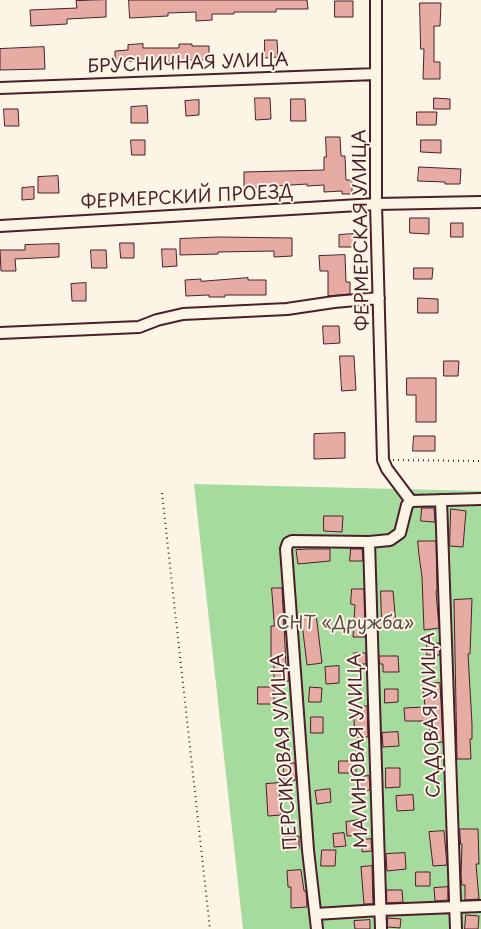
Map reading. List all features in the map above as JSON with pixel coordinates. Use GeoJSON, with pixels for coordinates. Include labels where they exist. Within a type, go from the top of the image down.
{"type":"FeatureCollection","features":[{"type":"Feature","properties":{"kind":"street","name":"ФЕРМЕРСКАЯ УЛИЦА"},"geometry":{"type":"LineString","coordinates":[[376,0],[376,204],[383,460]]}},
{"type":"Feature","properties":{"kind":"street","name":"БРУСНИЧНАЯ УЛИЦА"},"geometry":{"type":"LineString","coordinates":[[0,88],[376,74]]}},
{"type":"Feature","properties":{"kind":"street","name":"ФЕРМЕРСКИЙ ПРОЕЗД"},"geometry":{"type":"LineString","coordinates":[[0,226],[376,204],[481,202]]}},
{"type":"Feature","properties":{"kind":"street"},"geometry":{"type":"LineString","coordinates":[[0,333],[139,327],[157,320],[183,314],[287,309],[379,298]]}},
{"type":"Feature","properties":{"kind":"street"},"geometry":{"type":"LineString","coordinates":[[383,460],[387,469],[411,501]]}},
{"type":"Feature","properties":{"kind":"street"},"geometry":{"type":"LineString","coordinates":[[369,542],[390,540],[400,533],[406,505],[411,501],[481,499]]}},
{"type":"Feature","properties":{"kind":"street","name":"САДОВАЯ УЛИЦА"},"geometry":{"type":"LineString","coordinates":[[441,500],[456,929]]}},
{"type":"Feature","properties":{"kind":"street","name":"ПЕРСИКОВАЯ УЛИЦА"},"geometry":{"type":"LineString","coordinates":[[317,929],[308,850],[286,549],[288,543],[292,541],[369,542]]}},
{"type":"Feature","properties":{"kind":"street","name":"МАЛИНОВАЯ УЛИЦА"},"geometry":{"type":"LineString","coordinates":[[369,542],[381,929]]}},
{"type":"Feature","properties":{"kind":"street"},"geometry":{"type":"LineString","coordinates":[[316,914],[481,906]]}},
{"type":"Feature","properties":{"kind":"path"},"geometry":{"type":"LineString","coordinates":[[383,460],[481,461]]}},
{"type":"Feature","properties":{"kind":"path"},"geometry":{"type":"LineString","coordinates":[[162,493],[210,929]]}},
{"type":"Feature","properties":{"kind":"green space","name":"СНТ «Дружба»"},"geometry":{"type":"Polygon","coordinates":[[[194,484],[481,491],[481,929],[243,929],[194,484]]]}},
{"type":"Feature","properties":{"kind":"building"},"geometry":{"type":"Polygon","coordinates":[[[106,0],[106,17],[67,19],[67,24],[31,26],[30,10],[77,8],[76,1],[106,0]]]}},
{"type":"Feature","properties":{"kind":"building"},"geometry":{"type":"Polygon","coordinates":[[[129,0],[307,0],[308,9],[276,9],[276,12],[212,14],[212,20],[196,21],[196,12],[168,13],[168,16],[130,18],[129,0]]]}},
{"type":"Feature","properties":{"kind":"building"},"geometry":{"type":"Polygon","coordinates":[[[335,1],[353,1],[353,17],[335,17],[335,1]]]}},
{"type":"Feature","properties":{"kind":"building"},"geometry":{"type":"Polygon","coordinates":[[[420,3],[441,3],[440,26],[434,26],[434,62],[440,62],[440,79],[423,79],[424,49],[421,49],[420,3]]]}},
{"type":"Feature","properties":{"kind":"building"},"geometry":{"type":"Polygon","coordinates":[[[265,40],[277,40],[278,57],[265,58],[265,40]]]}},
{"type":"Feature","properties":{"kind":"building"},"geometry":{"type":"Polygon","coordinates":[[[143,44],[143,48],[179,48],[179,44],[209,46],[209,60],[177,60],[177,62],[126,61],[126,64],[115,64],[115,51],[128,50],[128,45],[143,44]]]}},
{"type":"Feature","properties":{"kind":"building"},"geometry":{"type":"Polygon","coordinates":[[[44,47],[45,69],[0,70],[0,49],[44,47]]]}},
{"type":"Feature","properties":{"kind":"building"},"geometry":{"type":"Polygon","coordinates":[[[255,98],[270,98],[271,119],[256,120],[255,98]]]}},
{"type":"Feature","properties":{"kind":"building"},"geometry":{"type":"Polygon","coordinates":[[[434,98],[450,99],[450,109],[434,109],[434,98]]]}},
{"type":"Feature","properties":{"kind":"building"},"geometry":{"type":"Polygon","coordinates":[[[291,99],[305,99],[306,121],[291,121],[291,99]]]}},
{"type":"Feature","properties":{"kind":"building"},"geometry":{"type":"Polygon","coordinates":[[[199,100],[199,115],[186,116],[185,101],[199,100]]]}},
{"type":"Feature","properties":{"kind":"building"},"geometry":{"type":"Polygon","coordinates":[[[147,106],[148,123],[131,123],[131,107],[147,106]]]}},
{"type":"Feature","properties":{"kind":"building"},"geometry":{"type":"Polygon","coordinates":[[[4,109],[18,109],[19,126],[5,126],[4,109]]]}},
{"type":"Feature","properties":{"kind":"building"},"geometry":{"type":"Polygon","coordinates":[[[417,112],[437,112],[436,125],[417,125],[417,112]]]}},
{"type":"Feature","properties":{"kind":"building"},"geometry":{"type":"Polygon","coordinates":[[[326,137],[340,137],[341,156],[345,156],[346,180],[352,180],[352,194],[342,194],[342,191],[324,192],[324,185],[307,186],[307,184],[244,188],[244,172],[324,170],[326,137]]]}},
{"type":"Feature","properties":{"kind":"building"},"geometry":{"type":"Polygon","coordinates":[[[131,140],[145,140],[145,155],[132,155],[131,140]]]}},
{"type":"Feature","properties":{"kind":"building"},"geometry":{"type":"Polygon","coordinates":[[[421,140],[441,140],[441,153],[421,152],[421,140]]]}},
{"type":"Feature","properties":{"kind":"building"},"geometry":{"type":"Polygon","coordinates":[[[419,167],[461,169],[460,184],[418,181],[419,167]]]}},
{"type":"Feature","properties":{"kind":"building"},"geometry":{"type":"Polygon","coordinates":[[[58,176],[59,193],[38,193],[38,177],[58,176]]]}},
{"type":"Feature","properties":{"kind":"building"},"geometry":{"type":"Polygon","coordinates":[[[34,187],[34,199],[22,200],[22,188],[34,187]]]}},
{"type":"Feature","properties":{"kind":"building"},"geometry":{"type":"Polygon","coordinates":[[[410,218],[429,218],[429,234],[410,233],[410,218]]]}},
{"type":"Feature","properties":{"kind":"building"},"geometry":{"type":"Polygon","coordinates":[[[451,223],[463,223],[463,237],[451,237],[451,223]]]}},
{"type":"Feature","properties":{"kind":"building"},"geometry":{"type":"Polygon","coordinates":[[[353,234],[354,247],[339,247],[339,235],[353,234]]]}},
{"type":"Feature","properties":{"kind":"building"},"geometry":{"type":"Polygon","coordinates":[[[218,237],[292,238],[292,256],[274,257],[274,251],[180,255],[180,239],[218,237]]]}},
{"type":"Feature","properties":{"kind":"building"},"geometry":{"type":"Polygon","coordinates":[[[120,243],[134,243],[134,258],[121,258],[120,243]]]}},
{"type":"Feature","properties":{"kind":"building"},"geometry":{"type":"Polygon","coordinates":[[[59,244],[59,257],[15,259],[16,271],[1,271],[0,250],[25,250],[25,245],[59,244]]]}},
{"type":"Feature","properties":{"kind":"building"},"geometry":{"type":"Polygon","coordinates":[[[162,249],[176,249],[177,266],[163,267],[162,249]]]}},
{"type":"Feature","properties":{"kind":"building"},"geometry":{"type":"Polygon","coordinates":[[[91,250],[106,250],[107,268],[92,268],[91,250]]]}},
{"type":"Feature","properties":{"kind":"building"},"geometry":{"type":"Polygon","coordinates":[[[345,255],[346,282],[350,282],[350,294],[328,296],[328,271],[320,271],[319,256],[345,255]]]}},
{"type":"Feature","properties":{"kind":"building"},"geometry":{"type":"Polygon","coordinates":[[[414,268],[433,268],[432,279],[414,279],[414,268]]]}},
{"type":"Feature","properties":{"kind":"building"},"geometry":{"type":"Polygon","coordinates":[[[248,278],[248,280],[266,280],[266,295],[186,296],[185,280],[201,279],[201,281],[248,278]]]}},
{"type":"Feature","properties":{"kind":"building"},"geometry":{"type":"Polygon","coordinates":[[[86,283],[86,301],[72,301],[71,284],[86,283]]]}},
{"type":"Feature","properties":{"kind":"building"},"geometry":{"type":"Polygon","coordinates":[[[418,298],[438,299],[438,313],[418,313],[418,298]]]}},
{"type":"Feature","properties":{"kind":"building"},"geometry":{"type":"Polygon","coordinates":[[[323,326],[339,326],[340,343],[324,344],[323,326]]]}},
{"type":"Feature","properties":{"kind":"building"},"geometry":{"type":"Polygon","coordinates":[[[340,356],[354,356],[356,390],[342,391],[340,356]]]}},
{"type":"Feature","properties":{"kind":"building"},"geometry":{"type":"Polygon","coordinates":[[[444,361],[459,361],[458,376],[444,376],[444,361]]]}},
{"type":"Feature","properties":{"kind":"building"},"geometry":{"type":"Polygon","coordinates":[[[407,378],[436,378],[436,422],[416,422],[416,395],[407,395],[407,378]]]}},
{"type":"Feature","properties":{"kind":"building"},"geometry":{"type":"Polygon","coordinates":[[[345,433],[345,458],[314,459],[314,434],[345,433]]]}},
{"type":"Feature","properties":{"kind":"building"},"geometry":{"type":"Polygon","coordinates":[[[414,436],[435,436],[435,451],[413,451],[414,436]]]}},
{"type":"Feature","properties":{"kind":"building"},"geometry":{"type":"Polygon","coordinates":[[[422,508],[434,508],[435,522],[421,521],[422,508]]]}},
{"type":"Feature","properties":{"kind":"building"},"geometry":{"type":"Polygon","coordinates":[[[451,509],[466,511],[463,547],[450,546],[451,509]]]}},
{"type":"Feature","properties":{"kind":"building"},"geometry":{"type":"Polygon","coordinates":[[[324,516],[343,516],[342,532],[324,531],[324,516]]]}},
{"type":"Feature","properties":{"kind":"building"},"geometry":{"type":"Polygon","coordinates":[[[418,541],[436,541],[436,591],[439,628],[424,630],[422,577],[418,541]]]}},
{"type":"Feature","properties":{"kind":"building"},"geometry":{"type":"Polygon","coordinates":[[[330,549],[330,561],[298,564],[296,550],[330,549]]]}},
{"type":"Feature","properties":{"kind":"building"},"geometry":{"type":"Polygon","coordinates":[[[351,549],[362,549],[363,561],[350,561],[351,549]]]}},
{"type":"Feature","properties":{"kind":"building"},"geometry":{"type":"Polygon","coordinates":[[[272,588],[282,588],[286,665],[288,665],[289,681],[274,681],[274,659],[271,659],[271,626],[274,626],[272,588]]]}},
{"type":"Feature","properties":{"kind":"building"},"geometry":{"type":"Polygon","coordinates":[[[352,589],[364,589],[365,637],[353,637],[355,605],[351,604],[352,589]]]}},
{"type":"Feature","properties":{"kind":"building"},"geometry":{"type":"Polygon","coordinates":[[[381,591],[393,591],[396,625],[382,625],[381,591]]]}},
{"type":"Feature","properties":{"kind":"building"},"geometry":{"type":"Polygon","coordinates":[[[472,599],[470,654],[468,654],[472,724],[472,739],[470,739],[471,759],[457,759],[454,600],[472,599]]]}},
{"type":"Feature","properties":{"kind":"building"},"geometry":{"type":"Polygon","coordinates":[[[316,614],[322,663],[307,665],[301,615],[316,614]]]}},
{"type":"Feature","properties":{"kind":"building"},"geometry":{"type":"Polygon","coordinates":[[[427,643],[439,643],[440,655],[427,655],[427,643]]]}},
{"type":"Feature","properties":{"kind":"building"},"geometry":{"type":"Polygon","coordinates":[[[354,653],[366,653],[366,664],[354,664],[354,653]]]}},
{"type":"Feature","properties":{"kind":"building"},"geometry":{"type":"Polygon","coordinates":[[[379,656],[398,656],[399,672],[383,672],[383,664],[380,664],[379,656]]]}},
{"type":"Feature","properties":{"kind":"building"},"geometry":{"type":"Polygon","coordinates":[[[339,666],[339,683],[326,684],[325,667],[339,666]]]}},
{"type":"Feature","properties":{"kind":"building"},"geometry":{"type":"Polygon","coordinates":[[[440,683],[443,742],[430,743],[429,721],[405,721],[404,708],[425,707],[423,684],[440,683]]]}},
{"type":"Feature","properties":{"kind":"building"},"geometry":{"type":"Polygon","coordinates":[[[258,687],[274,687],[274,704],[258,704],[258,687]]]}},
{"type":"Feature","properties":{"kind":"building"},"geometry":{"type":"Polygon","coordinates":[[[310,687],[322,688],[321,702],[309,702],[310,687]]]}},
{"type":"Feature","properties":{"kind":"building"},"geometry":{"type":"Polygon","coordinates":[[[385,689],[398,689],[398,702],[385,703],[385,689]]]}},
{"type":"Feature","properties":{"kind":"building"},"geometry":{"type":"Polygon","coordinates":[[[354,706],[367,706],[368,737],[355,737],[354,706]]]}},
{"type":"Feature","properties":{"kind":"building"},"geometry":{"type":"Polygon","coordinates":[[[311,717],[323,717],[323,733],[311,733],[311,717]]]}},
{"type":"Feature","properties":{"kind":"building"},"geometry":{"type":"Polygon","coordinates":[[[398,732],[399,746],[383,747],[382,733],[398,732]]]}},
{"type":"Feature","properties":{"kind":"building"},"geometry":{"type":"Polygon","coordinates":[[[339,761],[356,761],[356,773],[339,773],[339,761]]]}},
{"type":"Feature","properties":{"kind":"building"},"geometry":{"type":"Polygon","coordinates":[[[284,763],[295,763],[296,780],[284,781],[284,763]]]}},
{"type":"Feature","properties":{"kind":"building"},"geometry":{"type":"Polygon","coordinates":[[[386,768],[400,768],[400,787],[386,788],[386,768]]]}},
{"type":"Feature","properties":{"kind":"building"},"geometry":{"type":"Polygon","coordinates":[[[369,776],[370,790],[358,791],[357,777],[369,776]]]}},
{"type":"Feature","properties":{"kind":"building"},"geometry":{"type":"Polygon","coordinates":[[[279,783],[281,815],[268,816],[266,784],[279,783]]]}},
{"type":"Feature","properties":{"kind":"building"},"geometry":{"type":"Polygon","coordinates":[[[330,789],[331,802],[317,804],[315,791],[330,789]]]}},
{"type":"Feature","properties":{"kind":"building"},"geometry":{"type":"Polygon","coordinates":[[[413,795],[414,810],[397,811],[396,796],[413,795]]]}},
{"type":"Feature","properties":{"kind":"building"},"geometry":{"type":"Polygon","coordinates":[[[360,820],[361,835],[347,836],[346,822],[360,820]]]}},
{"type":"Feature","properties":{"kind":"building"},"geometry":{"type":"Polygon","coordinates":[[[460,829],[478,829],[479,864],[476,864],[479,899],[465,900],[465,885],[462,885],[461,877],[462,844],[460,829]]]}},
{"type":"Feature","properties":{"kind":"building"},"geometry":{"type":"Polygon","coordinates":[[[444,831],[447,865],[433,866],[429,832],[444,831]]]}},
{"type":"Feature","properties":{"kind":"building"},"geometry":{"type":"Polygon","coordinates":[[[344,833],[346,846],[334,847],[333,834],[344,833]]]}},
{"type":"Feature","properties":{"kind":"building"},"geometry":{"type":"Polygon","coordinates":[[[286,836],[299,836],[299,849],[286,850],[286,836]]]}},
{"type":"Feature","properties":{"kind":"building"},"geometry":{"type":"Polygon","coordinates":[[[371,839],[372,851],[362,852],[362,840],[371,839]]]}},
{"type":"Feature","properties":{"kind":"building"},"geometry":{"type":"Polygon","coordinates":[[[322,850],[336,850],[335,866],[321,866],[322,850]]]}},
{"type":"Feature","properties":{"kind":"building"},"geometry":{"type":"Polygon","coordinates":[[[405,853],[406,869],[387,871],[386,854],[405,853]]]}},
{"type":"Feature","properties":{"kind":"building"},"geometry":{"type":"Polygon","coordinates":[[[372,866],[373,904],[364,904],[361,867],[372,866]]]}},
{"type":"Feature","properties":{"kind":"building"},"geometry":{"type":"Polygon","coordinates":[[[301,870],[304,891],[306,891],[307,907],[291,908],[291,887],[288,887],[287,871],[301,870]]]}},
{"type":"Feature","properties":{"kind":"building"},"geometry":{"type":"Polygon","coordinates":[[[416,872],[430,872],[430,886],[416,886],[416,872]]]}},
{"type":"Feature","properties":{"kind":"building"},"geometry":{"type":"Polygon","coordinates":[[[448,887],[448,900],[435,901],[434,888],[448,887]]]}},
{"type":"Feature","properties":{"kind":"building"},"geometry":{"type":"Polygon","coordinates":[[[387,890],[402,890],[403,902],[387,903],[387,890]]]}},
{"type":"Feature","properties":{"kind":"building"},"geometry":{"type":"Polygon","coordinates":[[[466,915],[479,916],[478,929],[465,929],[466,915]]]}},
{"type":"Feature","properties":{"kind":"building"},"geometry":{"type":"Polygon","coordinates":[[[388,918],[401,919],[400,928],[388,927],[388,918]]]}},
{"type":"Feature","properties":{"kind":"building"},"geometry":{"type":"Polygon","coordinates":[[[370,920],[370,929],[355,929],[354,921],[370,920]]]}}]}
